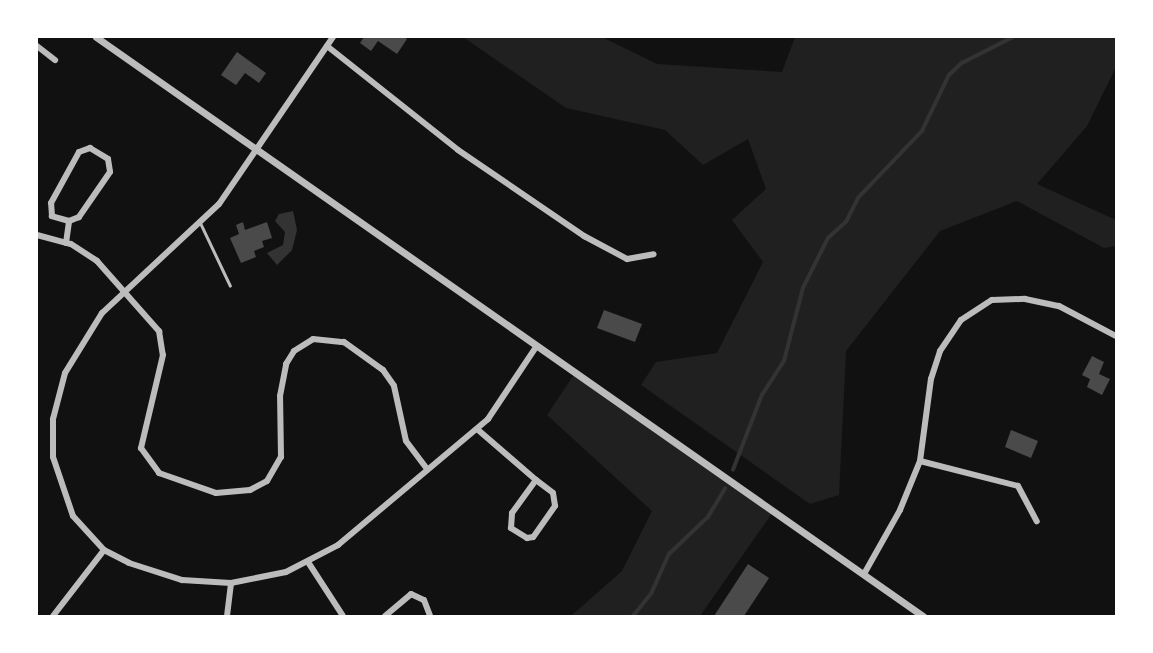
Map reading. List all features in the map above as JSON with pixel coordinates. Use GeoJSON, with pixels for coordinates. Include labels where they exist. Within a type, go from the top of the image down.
{"type":"FeatureCollection","features":[{"type":"Feature","properties":{"kind":"street"},"geometry":{"type":"LineString","coordinates":[[96,37],[536,348],[923,616]]}},
{"type":"Feature","properties":{"kind":"street"},"geometry":{"type":"LineString","coordinates":[[333,37],[256,151],[201,224],[125,289],[102,313],[76,354],[61,384],[53,419],[53,457],[61,489],[73,516],[104,550],[161,575],[231,583],[286,572],[338,545],[477,429],[503,401],[536,348]]}},
{"type":"Feature","properties":{"kind":"street"},"geometry":{"type":"LineString","coordinates":[[37,46],[55,60]]}},
{"type":"Feature","properties":{"kind":"street"},"geometry":{"type":"LineString","coordinates":[[327,46],[458,149],[584,236],[627,259],[654,254]]}},
{"type":"Feature","properties":{"kind":"street"},"geometry":{"type":"LineString","coordinates":[[90,148],[108,159],[110,172],[79,217],[69,221],[52,216],[51,203],[79,152],[90,148]]}},
{"type":"Feature","properties":{"kind":"street"},"geometry":{"type":"LineString","coordinates":[[66,243],[69,221]]}},
{"type":"Feature","properties":{"kind":"street"},"geometry":{"type":"LineString","coordinates":[[37,235],[66,243],[97,261],[125,289],[159,331],[163,355],[141,448],[159,473],[216,493],[250,490],[267,481],[281,457],[280,396],[286,364],[294,351],[313,339],[344,342],[383,370],[394,386],[406,441],[427,469]]}},
{"type":"Feature","properties":{"kind":"street"},"geometry":{"type":"LineString","coordinates":[[864,574],[890,530],[920,461],[940,351],[949,334],[976,307],[992,300],[1025,299],[1059,306],[1116,336]]}},
{"type":"Feature","properties":{"kind":"street"},"geometry":{"type":"LineString","coordinates":[[477,429],[553,493],[555,506],[533,537],[527,538],[511,528],[512,513],[536,480]]}},
{"type":"Feature","properties":{"kind":"street"},"geometry":{"type":"LineString","coordinates":[[920,461],[967,469],[1018,486],[1037,521]]}},
{"type":"Feature","properties":{"kind":"street"},"geometry":{"type":"LineString","coordinates":[[53,616],[104,550]]}},
{"type":"Feature","properties":{"kind":"street"},"geometry":{"type":"LineString","coordinates":[[308,562],[343,616]]}},
{"type":"Feature","properties":{"kind":"street"},"geometry":{"type":"LineString","coordinates":[[227,616],[231,583]]}},
{"type":"Feature","properties":{"kind":"street"},"geometry":{"type":"LineString","coordinates":[[384,616],[411,594],[424,600],[430,616]]}},
{"type":"Feature","properties":{"kind":"lane"},"geometry":{"type":"LineString","coordinates":[[201,224],[230,285]]}},
{"type":"Feature","properties":{"kind":"shaded area"},"geometry":{"type":"Polygon","coordinates":[[[463,37],[602,37],[657,64],[782,72],[795,37],[1116,37],[1116,67],[1087,126],[1037,184],[1116,220],[1116,246],[1104,248],[1017,201],[940,231],[846,351],[839,495],[810,504],[641,385],[656,362],[717,353],[763,262],[732,220],[766,189],[748,139],[703,165],[665,130],[566,108],[463,37]]]}},
{"type":"Feature","properties":{"kind":"shaded area"},"geometry":{"type":"Polygon","coordinates":[[[293,211],[297,230],[292,250],[277,265],[267,253],[283,245],[285,232],[275,221],[279,214],[293,211]]]}},
{"type":"Feature","properties":{"kind":"shaded area"},"geometry":{"type":"Polygon","coordinates":[[[575,373],[775,509],[700,616],[571,616],[622,571],[652,511],[547,415],[575,373]]]}},
{"type":"Feature","properties":{"kind":"building"},"geometry":{"type":"Polygon","coordinates":[[[364,37],[407,39],[397,54],[378,41],[371,51],[360,43],[364,37]]]}},
{"type":"Feature","properties":{"kind":"building"},"geometry":{"type":"Polygon","coordinates":[[[237,52],[266,73],[259,83],[245,73],[236,85],[221,75],[237,52]]]}},
{"type":"Feature","properties":{"kind":"building"},"geometry":{"type":"Polygon","coordinates":[[[243,222],[245,230],[267,222],[272,238],[262,241],[264,247],[254,251],[256,257],[241,263],[230,238],[239,234],[236,225],[243,222]]]}},
{"type":"Feature","properties":{"kind":"building"},"geometry":{"type":"Polygon","coordinates":[[[604,310],[642,324],[635,342],[597,328],[604,310]]]}},
{"type":"Feature","properties":{"kind":"building"},"geometry":{"type":"Polygon","coordinates":[[[1092,356],[1104,362],[1099,374],[1110,379],[1102,395],[1087,387],[1090,379],[1082,375],[1092,356]]]}},
{"type":"Feature","properties":{"kind":"building"},"geometry":{"type":"Polygon","coordinates":[[[1011,430],[1038,441],[1031,458],[1005,447],[1011,430]]]}},
{"type":"Feature","properties":{"kind":"building"},"geometry":{"type":"Polygon","coordinates":[[[748,564],[769,578],[744,616],[714,616],[748,564]]]}},
{"type":"Feature","properties":{"kind":"waterway"},"geometry":{"type":"LineString","coordinates":[[733,470],[762,395],[784,361],[803,288],[828,238],[846,222],[858,198],[922,131],[949,75],[962,63],[1013,37]]}},
{"type":"Feature","properties":{"kind":"waterway"},"geometry":{"type":"LineString","coordinates":[[633,616],[651,594],[669,554],[708,517],[725,489]]}}]}
